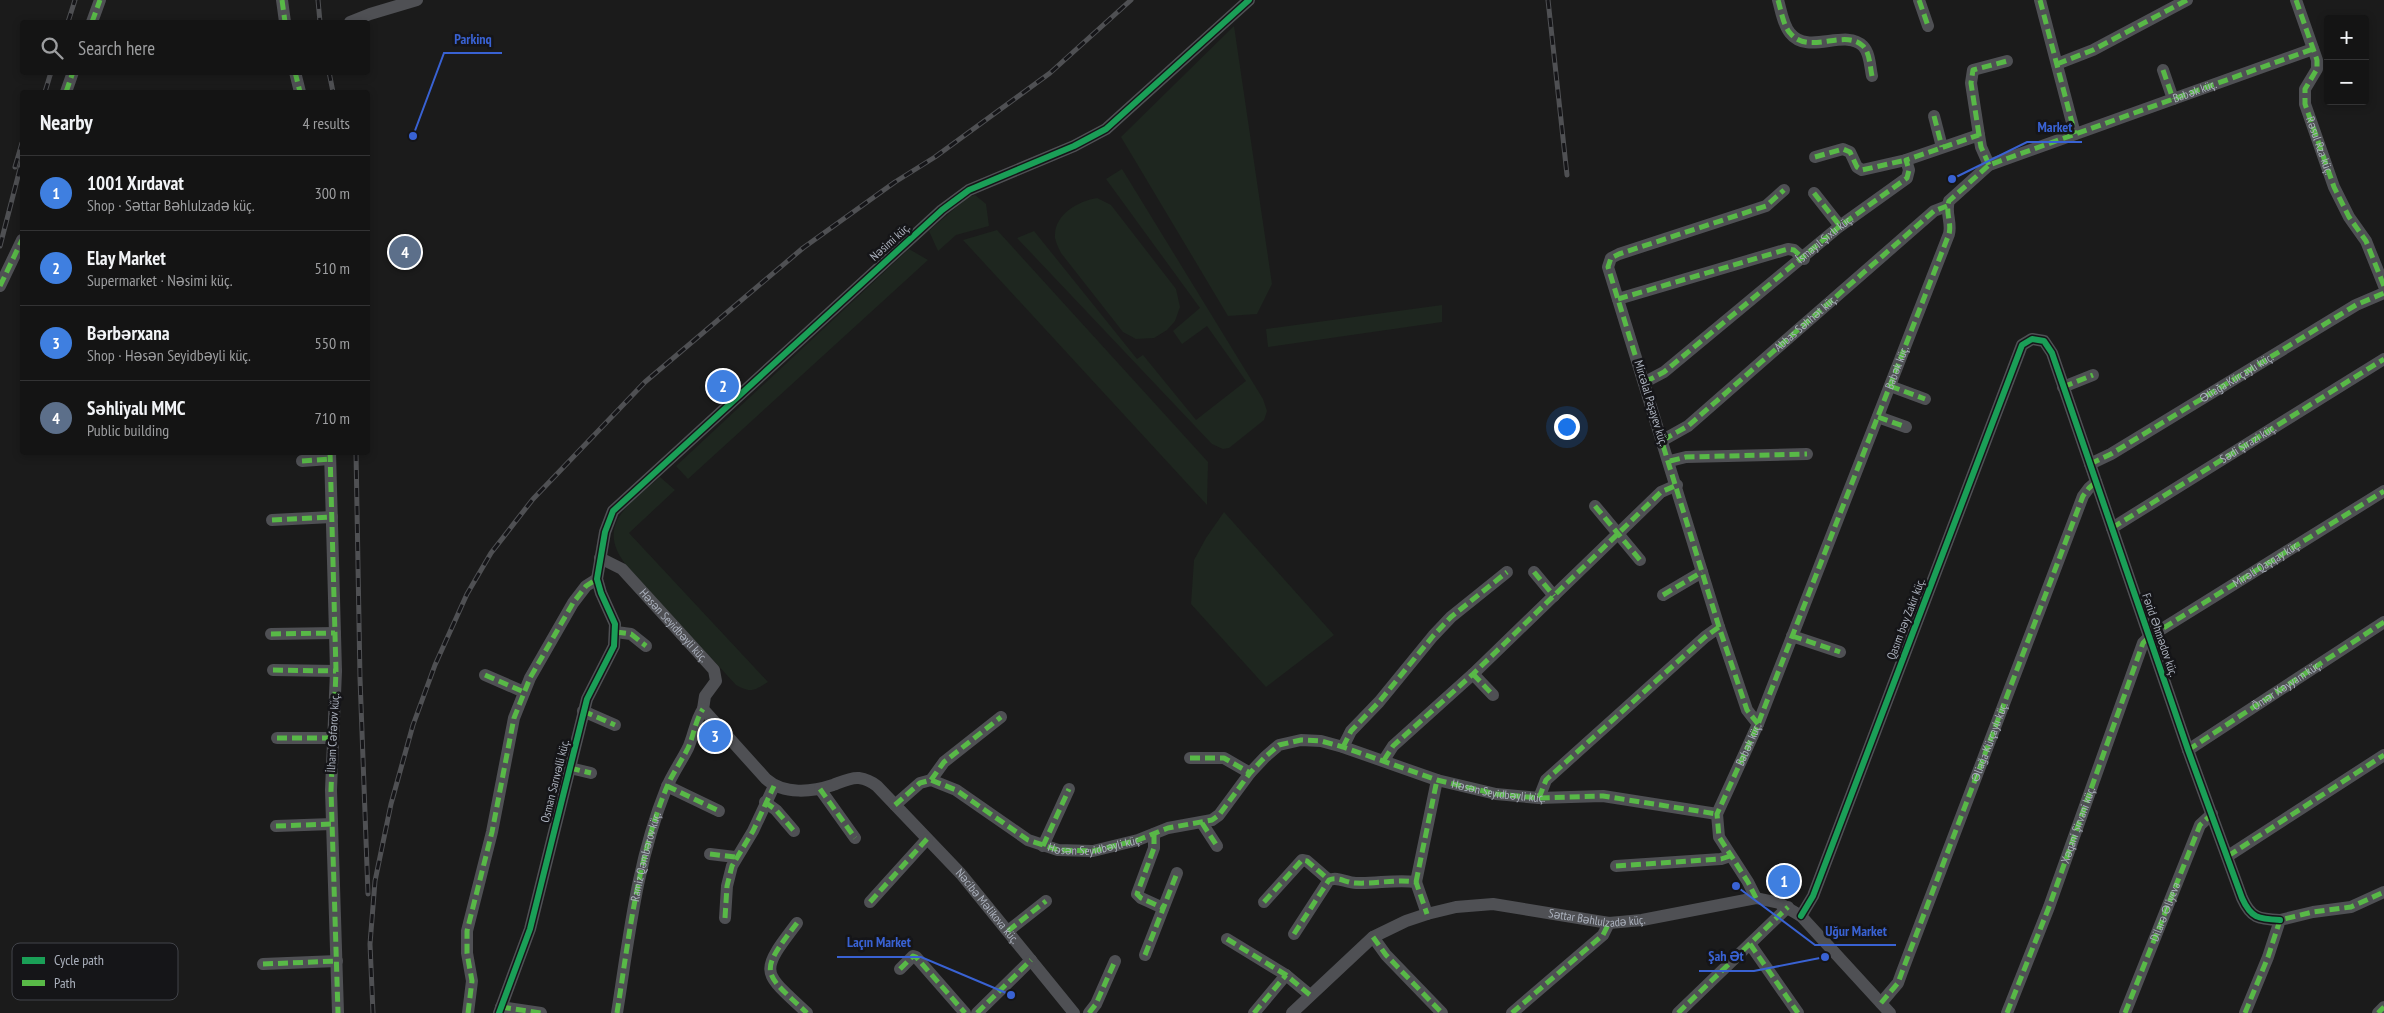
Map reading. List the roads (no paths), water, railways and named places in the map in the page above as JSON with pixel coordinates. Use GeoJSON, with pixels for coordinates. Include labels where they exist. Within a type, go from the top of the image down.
{"type":"FeatureCollection","features":[{"type":"Feature","properties":{"kind":"street"},"geometry":{"type":"LineString","coordinates":[[93,20],[100,0]]}},
{"type":"Feature","properties":{"kind":"street"},"geometry":{"type":"LineString","coordinates":[[282,0],[285,20]]}},
{"type":"Feature","properties":{"kind":"street"},"geometry":{"type":"LineString","coordinates":[[355,20],[418,0]]}},
{"type":"Feature","properties":{"kind":"street","name":"Nəsimi küç."},"geometry":{"type":"LineString","coordinates":[[600,558],[608,520],[619,503],[942,210],[969,190],[1074,146],[1106,129],[1249,0]]}},
{"type":"Feature","properties":{"kind":"street"},"geometry":{"type":"LineString","coordinates":[[1778,0],[1785,23],[1794,37],[1807,43],[1856,41],[1867,52],[1872,76]]}},
{"type":"Feature","properties":{"kind":"street"},"geometry":{"type":"LineString","coordinates":[[1919,0],[1928,26]]}},
{"type":"Feature","properties":{"kind":"street"},"geometry":{"type":"LineString","coordinates":[[2040,0],[2074,134]]}},
{"type":"Feature","properties":{"kind":"street"},"geometry":{"type":"LineString","coordinates":[[2057,64],[2093,50],[2187,0]]}},
{"type":"Feature","properties":{"kind":"street","name":"Rəsul Rza küç."},"geometry":{"type":"LineString","coordinates":[[2296,0],[2317,60],[2317,69],[2305,89],[2305,104],[2338,195],[2349,217],[2366,241],[2384,286]]}},
{"type":"Feature","properties":{"kind":"street","name":"Babək küç."},"geometry":{"type":"LineString","coordinates":[[1717,814],[1758,724],[1949,234],[1950,224],[1947,206],[1952,196],[1989,165],[2313,49]]}},
{"type":"Feature","properties":{"kind":"street"},"geometry":{"type":"LineString","coordinates":[[1989,165],[1981,147],[1971,83],[1972,70],[2007,61]]}},
{"type":"Feature","properties":{"kind":"street"},"geometry":{"type":"LineString","coordinates":[[2163,70],[2173,99]]}},
{"type":"Feature","properties":{"kind":"street"},"geometry":{"type":"LineString","coordinates":[[67,90],[72,75]]}},
{"type":"Feature","properties":{"kind":"street"},"geometry":{"type":"LineString","coordinates":[[296,75],[300,90]]}},
{"type":"Feature","properties":{"kind":"street"},"geometry":{"type":"LineString","coordinates":[[1934,116],[1942,147]]}},
{"type":"Feature","properties":{"kind":"street"},"geometry":{"type":"LineString","coordinates":[[1815,157],[1843,149],[1850,152],[1857,167],[1862,170],[1906,160],[1979,135]]}},
{"type":"Feature","properties":{"kind":"street","name":"İsmayıl Şıxlı küç."},"geometry":{"type":"LineString","coordinates":[[1645,382],[1664,372],[1804,258],[1840,226],[1907,178],[1909,170],[1906,160]]}},
{"type":"Feature","properties":{"kind":"street","name":"Mircəlal Paşayev küç."},"geometry":{"type":"LineString","coordinates":[[1758,724],[1747,710],[1719,627],[1670,461],[1608,267],[1612,258],[1619,254],[1756,210],[1773,201],[1784,190]]}},
{"type":"Feature","properties":{"kind":"street"},"geometry":{"type":"LineString","coordinates":[[1814,193],[1840,226]]}},
{"type":"Feature","properties":{"kind":"street","name":"Abbas Səhhət küç."},"geometry":{"type":"LineString","coordinates":[[1663,440],[1688,426],[1934,211],[1947,206]]}},
{"type":"Feature","properties":{"kind":"street"},"geometry":{"type":"LineString","coordinates":[[0,286],[20,244]]}},
{"type":"Feature","properties":{"kind":"street"},"geometry":{"type":"LineString","coordinates":[[1618,298],[1788,250],[1794,250],[1804,258]]}},
{"type":"Feature","properties":{"kind":"street","name":"Əliağa Kürçaylı küç."},"geometry":{"type":"LineString","coordinates":[[2090,464],[2112,454],[2356,305],[2384,293]]}},
{"type":"Feature","properties":{"kind":"street","name":"Qasım bəy Zakir küç."},"geometry":{"type":"LineString","coordinates":[[1802,916],[1813,896],[2022,345],[2032,339],[2038,339]]}},
{"type":"Feature","properties":{"kind":"street","name":"Fərid Əhmədov küç."},"geometry":{"type":"LineString","coordinates":[[2038,339],[2044,341],[2048,346],[2064,387],[2188,750],[2247,909],[2262,919],[2280,920]]}},
{"type":"Feature","properties":{"kind":"street","name":"Sədi Şirazi küç."},"geometry":{"type":"LineString","coordinates":[[2112,528],[2384,359]]}},
{"type":"Feature","properties":{"kind":"street"},"geometry":{"type":"LineString","coordinates":[[2064,387],[2093,375]]}},
{"type":"Feature","properties":{"kind":"street"},"geometry":{"type":"LineString","coordinates":[[1890,386],[1925,399]]}},
{"type":"Feature","properties":{"kind":"street"},"geometry":{"type":"LineString","coordinates":[[1878,416],[1906,427]]}},
{"type":"Feature","properties":{"kind":"street"},"geometry":{"type":"LineString","coordinates":[[1670,461],[1686,457],[1807,454]]}},
{"type":"Feature","properties":{"kind":"street"},"geometry":{"type":"LineString","coordinates":[[302,461],[330,456]]}},
{"type":"Feature","properties":{"kind":"street","name":"İlham Cəfərov küç."},"geometry":{"type":"LineString","coordinates":[[330,456],[336,633],[332,738],[332,824],[338,1013]]}},
{"type":"Feature","properties":{"kind":"street","name":"Əliağa Kürçaylı küç."},"geometry":{"type":"LineString","coordinates":[[1881,1003],[1898,983],[2083,496],[2088,488],[2096,482]]}},
{"type":"Feature","properties":{"kind":"street"},"geometry":{"type":"LineString","coordinates":[[1384,760],[1393,746],[1473,674],[1617,533],[1661,492],[1677,485]]}},
{"type":"Feature","properties":{"kind":"street","name":"Mirəli Qaşqay küç."},"geometry":{"type":"LineString","coordinates":[[2149,636],[2384,491]]}},
{"type":"Feature","properties":{"kind":"street"},"geometry":{"type":"LineString","coordinates":[[1595,506],[1640,560]]}},
{"type":"Feature","properties":{"kind":"street"},"geometry":{"type":"LineString","coordinates":[[272,520],[332,517]]}},
{"type":"Feature","properties":{"kind":"street"},"geometry":{"type":"LineString","coordinates":[[600,558],[597,579],[616,632],[631,634],[646,646]]}},
{"type":"Feature","properties":{"kind":"street","name":"Həsən Seyidbəyli küç."},"geometry":{"type":"LineString","coordinates":[[600,558],[622,570],[714,670],[716,681],[705,696],[703,709]]}},
{"type":"Feature","properties":{"kind":"street"},"geometry":{"type":"LineString","coordinates":[[1343,747],[1351,731],[1379,702],[1451,616],[1507,572]]}},
{"type":"Feature","properties":{"kind":"street"},"geometry":{"type":"LineString","coordinates":[[1534,572],[1554,596]]}},
{"type":"Feature","properties":{"kind":"street"},"geometry":{"type":"LineString","coordinates":[[1664,595],[1702,572]]}},
{"type":"Feature","properties":{"kind":"street"},"geometry":{"type":"LineString","coordinates":[[468,1013],[472,981],[467,953],[467,931],[492,832],[514,718],[524,692],[573,603],[586,586],[597,579]]}},
{"type":"Feature","properties":{"kind":"street","name":"Ömər Xəyyam küç."},"geometry":{"type":"LineString","coordinates":[[2188,750],[2384,622]]}},
{"type":"Feature","properties":{"kind":"street"},"geometry":{"type":"LineString","coordinates":[[1539,798],[1546,780],[1705,637],[1719,627]]}},
{"type":"Feature","properties":{"kind":"street","name":"Osman Sarıvəlli küç."},"geometry":{"type":"LineString","coordinates":[[500,1010],[530,929],[583,711],[591,689],[611,652],[616,632]]}},
{"type":"Feature","properties":{"kind":"street"},"geometry":{"type":"LineString","coordinates":[[271,634],[336,633]]}},
{"type":"Feature","properties":{"kind":"street"},"geometry":{"type":"LineString","coordinates":[[1792,636],[1840,652]]}},
{"type":"Feature","properties":{"kind":"street","name":"Xəqani Şirvani küç."},"geometry":{"type":"LineString","coordinates":[[2007,1013],[2049,907],[2139,650],[2149,636]]}},
{"type":"Feature","properties":{"kind":"street"},"geometry":{"type":"LineString","coordinates":[[273,670],[336,671]]}},
{"type":"Feature","properties":{"kind":"street"},"geometry":{"type":"LineString","coordinates":[[1473,674],[1493,695]]}},
{"type":"Feature","properties":{"kind":"street"},"geometry":{"type":"LineString","coordinates":[[485,676],[524,692]]}},
{"type":"Feature","properties":{"kind":"street"},"geometry":{"type":"LineString","coordinates":[[703,709],[774,786],[788,790],[820,789],[855,778],[865,779],[877,786],[895,805],[920,783],[932,780],[944,762],[1001,717]]}},
{"type":"Feature","properties":{"kind":"street","name":"Ramiz Qəmbərov küç."},"geometry":{"type":"LineString","coordinates":[[617,1013],[638,882],[655,817],[667,786],[688,749],[695,724],[703,709]]}},
{"type":"Feature","properties":{"kind":"street"},"geometry":{"type":"LineString","coordinates":[[583,711],[615,725]]}},
{"type":"Feature","properties":{"kind":"street"},"geometry":{"type":"LineString","coordinates":[[277,738],[332,738]]}},
{"type":"Feature","properties":{"kind":"street","name":"Həsən Seyidbəyli küç."},"geometry":{"type":"LineString","coordinates":[[932,780],[956,790],[1013,830],[1043,846],[1065,851],[1093,851],[1154,834],[1180,824],[1202,823],[1219,815],[1250,773],[1279,745],[1290,741],[1321,741],[1384,760],[1437,780],[1496,794],[1539,798],[1602,796],[1717,814]]}},
{"type":"Feature","properties":{"kind":"street"},"geometry":{"type":"LineString","coordinates":[[2228,856],[2384,755]]}},
{"type":"Feature","properties":{"kind":"street"},"geometry":{"type":"LineString","coordinates":[[1190,758],[1224,758],[1250,773]]}},
{"type":"Feature","properties":{"kind":"street"},"geometry":{"type":"LineString","coordinates":[[570,768],[591,773]]}},
{"type":"Feature","properties":{"kind":"street"},"geometry":{"type":"LineString","coordinates":[[1426,914],[1416,882],[1437,780]]}},
{"type":"Feature","properties":{"kind":"street"},"geometry":{"type":"LineString","coordinates":[[667,786],[720,811]]}},
{"type":"Feature","properties":{"kind":"street"},"geometry":{"type":"LineString","coordinates":[[725,918],[727,886],[736,857],[753,831],[774,786]]}},
{"type":"Feature","properties":{"kind":"street"},"geometry":{"type":"LineString","coordinates":[[820,789],[855,838]]}},
{"type":"Feature","properties":{"kind":"street"},"geometry":{"type":"LineString","coordinates":[[1043,846],[1069,789]]}},
{"type":"Feature","properties":{"kind":"street"},"geometry":{"type":"LineString","coordinates":[[765,802],[776,810],[794,831]]}},
{"type":"Feature","properties":{"kind":"street","name":"Nəcibə Məlikova küç."},"geometry":{"type":"LineString","coordinates":[[895,805],[961,874],[1074,1013]]}},
{"type":"Feature","properties":{"kind":"street"},"geometry":{"type":"LineString","coordinates":[[1717,814],[1719,837],[1756,898]]}},
{"type":"Feature","properties":{"kind":"street","name":"Dilarə Əliyeva"},"geometry":{"type":"LineString","coordinates":[[2125,1013],[2200,825],[2212,814]]}},
{"type":"Feature","properties":{"kind":"street"},"geometry":{"type":"LineString","coordinates":[[1202,823],[1217,846]]}},
{"type":"Feature","properties":{"kind":"street"},"geometry":{"type":"LineString","coordinates":[[276,826],[332,824]]}},
{"type":"Feature","properties":{"kind":"street"},"geometry":{"type":"LineString","coordinates":[[1154,834],[1154,848],[1137,894],[1141,898],[1163,908]]}},
{"type":"Feature","properties":{"kind":"street"},"geometry":{"type":"LineString","coordinates":[[870,902],[927,839]]}},
{"type":"Feature","properties":{"kind":"street"},"geometry":{"type":"LineString","coordinates":[[710,854],[736,857]]}},
{"type":"Feature","properties":{"kind":"street"},"geometry":{"type":"LineString","coordinates":[[1616,866],[1721,859],[1730,856]]}},
{"type":"Feature","properties":{"kind":"street"},"geometry":{"type":"LineString","coordinates":[[1264,902],[1302,860],[1329,880]]}},
{"type":"Feature","properties":{"kind":"street"},"geometry":{"type":"LineString","coordinates":[[1145,955],[1177,872]]}},
{"type":"Feature","properties":{"kind":"street"},"geometry":{"type":"LineString","coordinates":[[1294,934],[1329,880],[1333,878],[1358,884],[1399,880],[1416,882]]}},
{"type":"Feature","properties":{"kind":"street"},"geometry":{"type":"LineString","coordinates":[[2245,1013],[2268,958],[2280,920],[2313,912],[2351,907],[2384,892]]}},
{"type":"Feature","properties":{"kind":"street","name":"Səttar Bəhlulzadə küç."},"geometry":{"type":"LineString","coordinates":[[1292,1013],[1373,938],[1394,926],[1426,914],[1456,907],[1493,904],[1609,923],[1642,920],[1756,898],[1769,900],[1788,907],[1802,916],[1890,1013]]}},
{"type":"Feature","properties":{"kind":"street"},"geometry":{"type":"LineString","coordinates":[[1008,930],[1046,901]]}},
{"type":"Feature","properties":{"kind":"street"},"geometry":{"type":"LineString","coordinates":[[1678,1013],[1788,907]]}},
{"type":"Feature","properties":{"kind":"street"},"geometry":{"type":"LineString","coordinates":[[797,923],[773,954],[770,973],[774,982],[807,1013]]}},
{"type":"Feature","properties":{"kind":"street"},"geometry":{"type":"LineString","coordinates":[[1512,1013],[1603,935],[1609,923]]}},
{"type":"Feature","properties":{"kind":"street"},"geometry":{"type":"LineString","coordinates":[[1373,938],[1386,955],[1442,1013]]}},
{"type":"Feature","properties":{"kind":"street"},"geometry":{"type":"LineString","coordinates":[[1227,940],[1286,976],[1310,995]]}},
{"type":"Feature","properties":{"kind":"street"},"geometry":{"type":"LineString","coordinates":[[1750,944],[1798,1013]]}},
{"type":"Feature","properties":{"kind":"street"},"geometry":{"type":"LineString","coordinates":[[900,969],[913,956],[916,957],[965,1013]]}},
{"type":"Feature","properties":{"kind":"street"},"geometry":{"type":"LineString","coordinates":[[977,1013],[1031,960]]}},
{"type":"Feature","properties":{"kind":"street"},"geometry":{"type":"LineString","coordinates":[[263,964],[337,961]]}},
{"type":"Feature","properties":{"kind":"street"},"geometry":{"type":"LineString","coordinates":[[1089,1013],[1096,1004],[1114,961]]}},
{"type":"Feature","properties":{"kind":"street"},"geometry":{"type":"LineString","coordinates":[[1254,1013],[1286,976]]}},
{"type":"Feature","properties":{"kind":"street"},"geometry":{"type":"LineString","coordinates":[[2378,1013],[2384,1007]]}},
{"type":"Feature","properties":{"kind":"street"},"geometry":{"type":"LineString","coordinates":[[500,1010],[541,1013]]}},
{"type":"Feature","properties":{"kind":"railway"},"geometry":{"type":"LineString","coordinates":[[69,20],[75,0]]}},
{"type":"Feature","properties":{"kind":"railway"},"geometry":{"type":"LineString","coordinates":[[318,0],[320,20]]}},
{"type":"Feature","properties":{"kind":"railway"},"geometry":{"type":"LineString","coordinates":[[373,1013],[370,944],[375,881],[391,804],[413,725],[435,665],[467,594],[491,553],[533,499],[645,382],[803,248],[895,182],[935,157],[1050,73],[1131,0]]}},
{"type":"Feature","properties":{"kind":"railway"},"geometry":{"type":"LineString","coordinates":[[1548,0],[1567,175]]}},
{"type":"Feature","properties":{"kind":"railway"},"geometry":{"type":"LineString","coordinates":[[46,90],[50,75]]}},
{"type":"Feature","properties":{"kind":"railway"},"geometry":{"type":"LineString","coordinates":[[330,75],[333,90]]}},
{"type":"Feature","properties":{"kind":"railway"},"geometry":{"type":"LineString","coordinates":[[15,167],[20,150]]}},
{"type":"Feature","properties":{"kind":"railway"},"geometry":{"type":"LineString","coordinates":[[0,246],[20,169]]}},
{"type":"Feature","properties":{"kind":"railway"},"geometry":{"type":"LineString","coordinates":[[356,455],[360,678],[368,894]]}},
{"type":"Feature","properties":{"kind":"place","name":"Parkinq"},"geometry":{"type":"Point","coordinates":[413,136]}},
{"type":"Feature","properties":{"kind":"place","name":"Market"},"geometry":{"type":"Point","coordinates":[1952,179]}},
{"type":"Feature","properties":{"kind":"place","name":"Səhliyalı MMC"},"geometry":{"type":"Point","coordinates":[405,252]}},
{"type":"Feature","properties":{"kind":"place","name":"Elay Market"},"geometry":{"type":"Point","coordinates":[723,386]}},
{"type":"Feature","properties":{"kind":"place","name":"Bərbərxana"},"geometry":{"type":"Point","coordinates":[715,736]}},
{"type":"Feature","properties":{"kind":"place","name":"1001 Xırdavat"},"geometry":{"type":"Point","coordinates":[1784,881]}},
{"type":"Feature","properties":{"kind":"place","name":"Uğur Market"},"geometry":{"type":"Point","coordinates":[1736,886]}},
{"type":"Feature","properties":{"kind":"place","name":"Şah Ət"},"geometry":{"type":"Point","coordinates":[1825,957]}},
{"type":"Feature","properties":{"kind":"place","name":"Laçın Market"},"geometry":{"type":"Point","coordinates":[1011,995]}}]}
